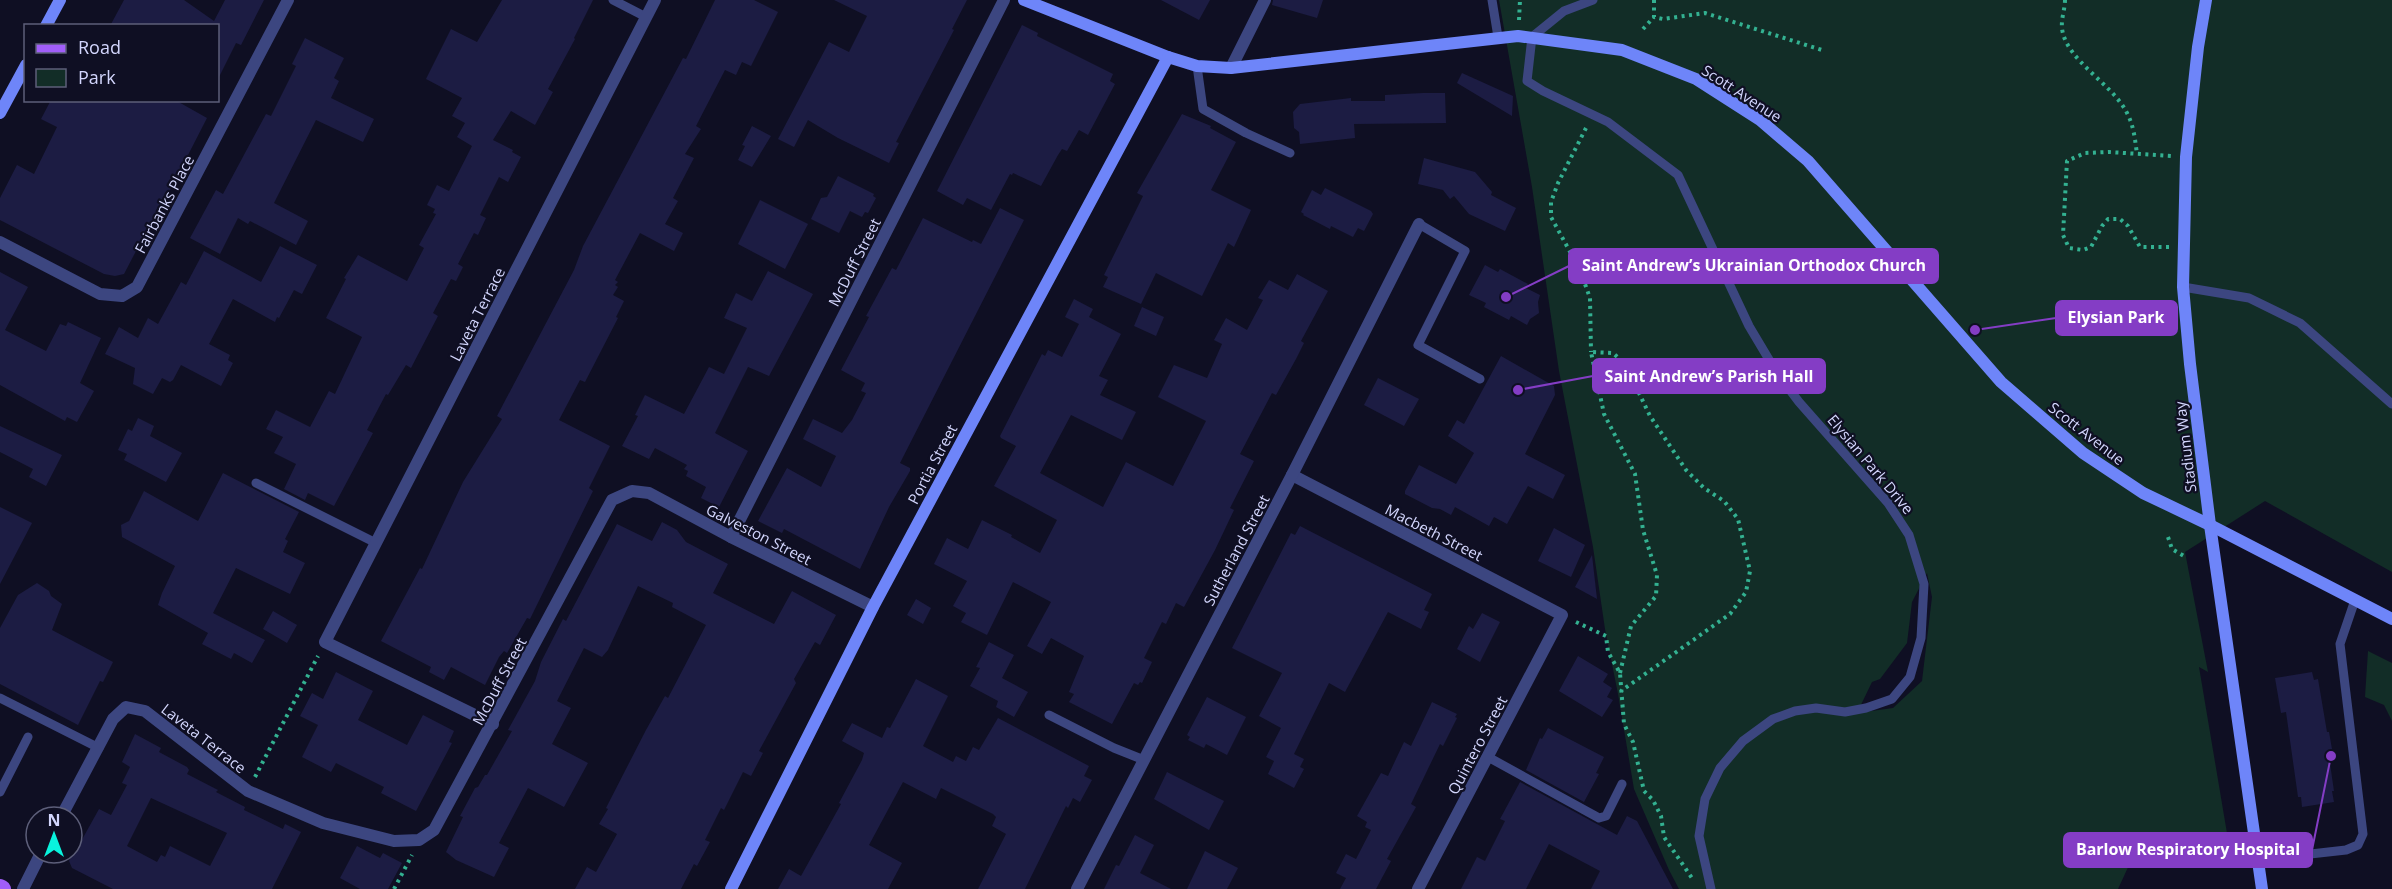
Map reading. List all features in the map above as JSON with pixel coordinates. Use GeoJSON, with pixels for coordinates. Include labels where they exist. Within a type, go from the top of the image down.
{"type":"FeatureCollection","features":[{"type":"Feature","properties":{"kind":"street"},"geometry":{"type":"LineString","coordinates":[[47,24],[60,0]]}},
{"type":"Feature","properties":{"kind":"street","name":"Fairbanks Place"},"geometry":{"type":"LineString","coordinates":[[0,242],[100,294],[122,296],[137,286],[288,0]]}},
{"type":"Feature","properties":{"kind":"street","name":"Laveta Terrace"},"geometry":{"type":"LineString","coordinates":[[326,642],[655,0]]}},
{"type":"Feature","properties":{"kind":"street","name":"McDuff Street"},"geometry":{"type":"LineString","coordinates":[[731,537],[1004,0]]}},
{"type":"Feature","properties":{"kind":"street","name":"Scott Avenue"},"geometry":{"type":"LineString","coordinates":[[1024,0],[1168,57],[1197,66],[1232,68],[1498,38],[1533,38],[1622,50],[1696,79],[1760,120],[1808,160],[2001,382],[2083,453],[2143,493],[2210,525],[2392,620]]}},
{"type":"Feature","properties":{"kind":"street"},"geometry":{"type":"LineString","coordinates":[[1232,68],[1265,0]]}},
{"type":"Feature","properties":{"kind":"street","name":"Stadium Way"},"geometry":{"type":"LineString","coordinates":[[2206,0],[2198,47],[2186,157],[2183,287],[2210,525],[2262,889]]}},
{"type":"Feature","properties":{"kind":"street","name":"Portia Street"},"geometry":{"type":"LineString","coordinates":[[731,889],[873,607],[1168,57]]}},
{"type":"Feature","properties":{"kind":"street"},"geometry":{"type":"LineString","coordinates":[[0,113],[24,69]]}},
{"type":"Feature","properties":{"kind":"street","name":"Sutherland Street"},"geometry":{"type":"LineString","coordinates":[[1077,889],[1292,475],[1419,224]]}},
{"type":"Feature","properties":{"kind":"street","name":"Macbeth Street"},"geometry":{"type":"LineString","coordinates":[[1292,475],[1562,615]]}},
{"type":"Feature","properties":{"kind":"street","name":"McDuff Street"},"geometry":{"type":"LineString","coordinates":[[419,840],[434,830],[612,500],[632,491]]}},
{"type":"Feature","properties":{"kind":"street","name":"Galveston Street"},"geometry":{"type":"LineString","coordinates":[[632,491],[649,493],[731,537],[873,607]]}},
{"type":"Feature","properties":{"kind":"street","name":"Quintero Street"},"geometry":{"type":"LineString","coordinates":[[1418,889],[1562,615]]}},
{"type":"Feature","properties":{"kind":"street"},"geometry":{"type":"LineString","coordinates":[[326,642],[493,724]]}},
{"type":"Feature","properties":{"kind":"street","name":"Laveta Terrace"},"geometry":{"type":"LineString","coordinates":[[68,805],[113,719],[126,707],[145,711],[248,791],[323,823],[394,841],[419,840]]}},
{"type":"Feature","properties":{"kind":"street"},"geometry":{"type":"LineString","coordinates":[[23,889],[35,865]]}},
{"type":"Feature","properties":{"kind":"lane"},"geometry":{"type":"LineString","coordinates":[[613,0],[646,17]]}},
{"type":"Feature","properties":{"kind":"lane"},"geometry":{"type":"LineString","coordinates":[[1492,0],[1498,38]]}},
{"type":"Feature","properties":{"kind":"lane"},"geometry":{"type":"LineString","coordinates":[[1533,38],[1564,11],[1593,0]]}},
{"type":"Feature","properties":{"kind":"lane","name":"Elysian Park Drive"},"geometry":{"type":"LineString","coordinates":[[1533,38],[1527,81],[1608,122],[1678,175],[1754,335],[1777,373],[1799,402],[1888,502],[1909,535],[1924,584],[1921,638],[1910,677],[1892,699],[1845,712],[1816,708],[1795,711],[1773,719],[1743,741],[1720,768],[1705,799],[1699,836],[1711,889]]}},
{"type":"Feature","properties":{"kind":"lane"},"geometry":{"type":"LineString","coordinates":[[1197,66],[1203,109],[1246,133],[1290,153]]}},
{"type":"Feature","properties":{"kind":"lane"},"geometry":{"type":"LineString","coordinates":[[1419,224],[1465,251],[1418,345],[1480,380]]}},
{"type":"Feature","properties":{"kind":"lane"},"geometry":{"type":"LineString","coordinates":[[2183,287],[2249,298],[2300,323],[2392,405]]}},
{"type":"Feature","properties":{"kind":"lane"},"geometry":{"type":"LineString","coordinates":[[256,483],[376,543]]}},
{"type":"Feature","properties":{"kind":"lane"},"geometry":{"type":"LineString","coordinates":[[2257,860],[2346,850],[2358,845],[2363,834],[2340,644],[2355,600]]}},
{"type":"Feature","properties":{"kind":"lane"},"geometry":{"type":"LineString","coordinates":[[0,698],[99,748]]}},
{"type":"Feature","properties":{"kind":"lane"},"geometry":{"type":"LineString","coordinates":[[1049,715],[1114,748],[1144,760]]}},
{"type":"Feature","properties":{"kind":"lane"},"geometry":{"type":"LineString","coordinates":[[0,792],[28,737]]}},
{"type":"Feature","properties":{"kind":"lane"},"geometry":{"type":"LineString","coordinates":[[1488,757],[1599,818],[1606,816],[1622,784]]}},
{"type":"Feature","properties":{"kind":"path"},"geometry":{"type":"LineString","coordinates":[[1643,28],[1654,17],[1654,0]]}},
{"type":"Feature","properties":{"kind":"path"},"geometry":{"type":"LineString","coordinates":[[2065,0],[2061,27],[2065,38],[2078,57],[2112,91],[2127,112],[2135,134],[2137,154]]}},
{"type":"Feature","properties":{"kind":"path"},"geometry":{"type":"LineString","coordinates":[[1654,17],[1663,19],[1705,13],[1822,50]]}},
{"type":"Feature","properties":{"kind":"path"},"geometry":{"type":"LineString","coordinates":[[1594,115],[1558,183],[1551,202],[1551,217],[1580,270],[1590,298],[1591,352],[1604,414],[1635,474],[1643,530],[1657,575],[1656,596],[1631,626],[1620,673],[1624,724],[1633,742],[1644,791],[1653,800],[1661,816],[1664,837],[1693,880]]}},
{"type":"Feature","properties":{"kind":"path"},"geometry":{"type":"LineString","coordinates":[[2184,248],[2140,247],[2128,226],[2120,219],[2108,219],[2091,247],[2075,250],[2068,248],[2064,241],[2067,161],[2085,153],[2186,157]]}},
{"type":"Feature","properties":{"kind":"path"},"geometry":{"type":"LineString","coordinates":[[1591,352],[1613,353],[1625,364],[1650,416],[1686,470],[1704,488],[1724,501],[1738,519],[1750,571],[1746,592],[1730,614],[1622,691]]}},
{"type":"Feature","properties":{"kind":"path"},"geometry":{"type":"LineString","coordinates":[[2168,537],[2172,549],[2184,556]]}},
{"type":"Feature","properties":{"kind":"path"},"geometry":{"type":"LineString","coordinates":[[1562,615],[1606,636],[1608,652],[1620,673]]}},
{"type":"Feature","properties":{"kind":"path","name":"Laveta Terrace"},"geometry":{"type":"LineString","coordinates":[[248,791],[326,642]]}},
{"type":"Feature","properties":{"kind":"path"},"geometry":{"type":"LineString","coordinates":[[394,889],[419,840]]}},
{"type":"Feature","properties":{"kind":"green space"},"geometry":{"type":"Polygon","coordinates":[[[1499,0],[2392,0],[2392,572],[2265,501],[2185,552],[2208,672],[2199,667],[2231,857],[2130,863],[2118,889],[1679,889],[1634,789],[1605,629],[1593,547],[1559,371],[1532,187],[1499,0]],[[1927,573],[1912,602],[1907,643],[1880,679],[1872,682],[1857,713],[1893,708],[1922,681],[1932,597],[1927,573]]]}},
{"type":"Feature","properties":{"kind":"green space"},"geometry":{"type":"Polygon","coordinates":[[[2368,651],[2392,663],[2392,721],[2384,705],[2365,697],[2368,651]]]}},
{"type":"Feature","properties":{"kind":"building"},"geometry":{"type":"Polygon","coordinates":[[[124,0],[184,0],[214,21],[225,0],[264,0],[241,45],[236,43],[219,77],[219,24],[111,24],[124,0]]]}},
{"type":"Feature","properties":{"kind":"building"},"geometry":{"type":"Polygon","coordinates":[[[502,0],[593,0],[548,89],[553,92],[535,125],[511,111],[493,140],[513,150],[512,152],[521,157],[508,182],[499,177],[480,215],[486,218],[478,235],[474,233],[458,264],[463,267],[456,281],[451,279],[433,313],[438,316],[411,368],[406,365],[388,395],[386,394],[367,430],[373,433],[334,506],[308,493],[305,500],[284,489],[296,464],[274,453],[283,437],[266,429],[276,410],[310,427],[329,391],[335,394],[362,337],[326,318],[346,279],[344,278],[358,255],[407,281],[424,248],[419,245],[436,214],[433,213],[435,209],[427,205],[437,185],[449,191],[472,146],[457,137],[465,123],[452,116],[462,98],[426,79],[451,29],[477,42],[502,0]]]}},
{"type":"Feature","properties":{"kind":"building"},"geometry":{"type":"Polygon","coordinates":[[[715,0],[754,0],[778,12],[751,66],[742,62],[736,75],[725,70],[696,126],[701,129],[685,154],[694,158],[673,198],[678,201],[665,224],[683,233],[674,251],[640,233],[615,280],[618,282],[615,285],[618,287],[613,295],[624,301],[616,317],[618,318],[585,382],[580,380],[559,420],[610,446],[589,488],[593,491],[530,619],[527,618],[507,653],[504,651],[499,657],[485,685],[451,667],[444,680],[429,672],[431,667],[381,641],[420,568],[422,569],[463,482],[502,419],[497,416],[574,270],[583,246],[683,58],[686,59],[715,0]]]}},
{"type":"Feature","properties":{"kind":"building"},"geometry":{"type":"Polygon","coordinates":[[[834,0],[967,0],[896,142],[899,143],[889,163],[838,138],[808,120],[794,147],[778,139],[829,42],[849,52],[867,16],[834,0]]]}},
{"type":"Feature","properties":{"kind":"building"},"geometry":{"type":"Polygon","coordinates":[[[1161,0],[1210,0],[1199,20],[1161,0]]]}},
{"type":"Feature","properties":{"kind":"building"},"geometry":{"type":"Polygon","coordinates":[[[1273,0],[1323,0],[1317,18],[1272,5],[1273,0]]]}},
{"type":"Feature","properties":{"kind":"building"},"geometry":{"type":"Polygon","coordinates":[[[1022,25],[1038,33],[1037,36],[1113,74],[1110,81],[1115,84],[1088,135],[1079,130],[1067,151],[1062,149],[1041,186],[1013,173],[1010,174],[991,210],[967,198],[963,205],[937,191],[1022,25]]]}},
{"type":"Feature","properties":{"kind":"building"},"geometry":{"type":"Polygon","coordinates":[[[305,38],[344,58],[334,78],[339,81],[331,98],[374,119],[363,142],[316,120],[274,203],[308,221],[296,245],[250,221],[248,224],[238,218],[220,254],[190,238],[216,190],[223,194],[266,114],[271,116],[296,66],[292,64],[305,38]]]}},
{"type":"Feature","properties":{"kind":"building"},"geometry":{"type":"Polygon","coordinates":[[[1462,73],[1513,96],[1512,116],[1457,83],[1462,73]]]}},
{"type":"Feature","properties":{"kind":"building"},"geometry":{"type":"Polygon","coordinates":[[[1445,93],[1446,123],[1354,124],[1355,138],[1300,144],[1299,132],[1294,128],[1293,112],[1300,104],[1351,98],[1351,101],[1385,101],[1385,95],[1445,93]]]}},
{"type":"Feature","properties":{"kind":"building"},"geometry":{"type":"Polygon","coordinates":[[[50,102],[179,102],[207,118],[149,231],[147,230],[124,274],[115,276],[104,274],[0,220],[0,198],[17,165],[34,174],[57,127],[41,119],[50,102]]]}},
{"type":"Feature","properties":{"kind":"building"},"geometry":{"type":"Polygon","coordinates":[[[1182,114],[1211,126],[1210,128],[1236,142],[1211,190],[1251,210],[1234,247],[1228,243],[1202,296],[1156,273],[1141,304],[1103,287],[1108,277],[1104,275],[1143,196],[1137,193],[1182,114]]]}},
{"type":"Feature","properties":{"kind":"building"},"geometry":{"type":"Polygon","coordinates":[[[752,126],[771,136],[752,167],[738,160],[745,146],[742,145],[752,126]]]}},
{"type":"Feature","properties":{"kind":"building"},"geometry":{"type":"Polygon","coordinates":[[[1424,158],[1475,172],[1492,192],[1491,195],[1516,208],[1505,231],[1469,214],[1454,196],[1450,199],[1443,190],[1418,184],[1424,158]]]}},
{"type":"Feature","properties":{"kind":"building"},"geometry":{"type":"Polygon","coordinates":[[[838,176],[874,194],[876,198],[868,213],[865,212],[862,217],[850,211],[839,233],[811,219],[821,198],[827,197],[838,176]]]}},
{"type":"Feature","properties":{"kind":"building"},"geometry":{"type":"Polygon","coordinates":[[[1325,188],[1371,211],[1373,214],[1364,231],[1358,228],[1353,237],[1331,226],[1330,229],[1303,215],[1301,212],[1312,190],[1321,195],[1325,188]]]}},
{"type":"Feature","properties":{"kind":"building"},"geometry":{"type":"Polygon","coordinates":[[[760,200],[808,224],[785,269],[738,244],[760,200]]]}},
{"type":"Feature","properties":{"kind":"building"},"geometry":{"type":"Polygon","coordinates":[[[1000,208],[1024,220],[900,463],[910,468],[910,471],[889,507],[860,569],[784,529],[782,533],[758,521],[787,468],[821,487],[836,456],[803,439],[813,419],[842,433],[852,420],[866,393],[861,391],[865,383],[841,370],[869,317],[866,316],[892,268],[896,270],[923,218],[972,242],[973,240],[981,244],[1000,208]]]}},
{"type":"Feature","properties":{"kind":"building"},"geometry":{"type":"Polygon","coordinates":[[[280,246],[317,265],[302,294],[294,290],[275,322],[233,299],[209,344],[230,355],[228,360],[233,363],[221,386],[181,365],[173,380],[170,382],[162,378],[153,394],[133,384],[135,368],[105,354],[119,327],[138,338],[148,318],[158,324],[181,282],[186,285],[204,251],[261,282],[280,246]]]}},
{"type":"Feature","properties":{"kind":"building"},"geometry":{"type":"Polygon","coordinates":[[[1485,265],[1498,272],[1500,269],[1528,284],[1526,288],[1540,295],[1539,313],[1530,319],[1527,325],[1511,316],[1509,320],[1484,307],[1486,303],[1469,295],[1485,265]]]}},
{"type":"Feature","properties":{"kind":"building"},"geometry":{"type":"Polygon","coordinates":[[[768,271],[813,294],[769,376],[748,367],[715,433],[748,451],[719,507],[701,498],[706,487],[686,476],[688,471],[684,469],[687,465],[655,448],[649,459],[622,446],[638,416],[635,415],[645,395],[684,414],[709,367],[724,374],[747,328],[724,318],[736,293],[752,301],[768,271]]]}},
{"type":"Feature","properties":{"kind":"building"},"geometry":{"type":"Polygon","coordinates":[[[0,272],[28,287],[5,330],[46,351],[60,324],[66,326],[68,322],[101,338],[80,383],[94,391],[77,422],[67,417],[65,421],[0,385],[0,272]]]}},
{"type":"Feature","properties":{"kind":"building"},"geometry":{"type":"Polygon","coordinates":[[[1297,274],[1328,291],[1301,341],[1304,343],[1296,359],[1276,395],[1272,393],[1240,454],[1254,461],[1230,508],[1234,510],[1215,550],[1184,607],[1176,603],[1166,624],[1162,622],[1144,658],[1152,662],[1142,683],[1138,685],[1134,683],[1112,724],[1069,702],[1074,694],[1069,692],[1084,656],[1051,638],[1042,654],[1027,646],[1051,602],[1013,582],[987,635],[961,622],[966,613],[953,606],[967,581],[934,564],[947,538],[968,549],[982,520],[1040,553],[1057,520],[994,486],[1016,446],[1000,436],[1042,354],[1045,356],[1048,350],[1062,357],[1079,324],[1065,317],[1074,299],[1093,309],[1089,317],[1121,334],[1099,376],[1108,380],[1100,395],[1136,412],[1122,440],[1071,415],[1040,473],[1103,507],[1126,462],[1173,486],[1206,421],[1158,397],[1174,365],[1207,378],[1222,344],[1214,340],[1226,318],[1247,330],[1263,300],[1258,298],[1269,280],[1288,290],[1297,274]]]}},
{"type":"Feature","properties":{"kind":"building"},"geometry":{"type":"Polygon","coordinates":[[[1142,307],[1164,317],[1156,336],[1134,326],[1142,307]]]}},
{"type":"Feature","properties":{"kind":"building"},"geometry":{"type":"Polygon","coordinates":[[[1501,356],[1554,386],[1555,395],[1525,454],[1565,475],[1553,499],[1528,486],[1507,524],[1494,517],[1489,526],[1455,507],[1451,515],[1440,509],[1432,508],[1405,494],[1405,491],[1419,465],[1456,484],[1474,453],[1448,436],[1457,420],[1464,424],[1501,356]]]}},
{"type":"Feature","properties":{"kind":"building"},"geometry":{"type":"Polygon","coordinates":[[[1378,378],[1419,399],[1404,426],[1364,405],[1378,378]]]}},
{"type":"Feature","properties":{"kind":"building"},"geometry":{"type":"Polygon","coordinates":[[[138,418],[154,426],[150,436],[182,453],[166,482],[124,460],[127,454],[118,450],[128,429],[132,431],[138,418]]]}},
{"type":"Feature","properties":{"kind":"building"},"geometry":{"type":"Polygon","coordinates":[[[0,426],[62,455],[46,486],[29,477],[33,469],[0,452],[0,426]]]}},
{"type":"Feature","properties":{"kind":"building"},"geometry":{"type":"Polygon","coordinates":[[[223,473],[299,512],[285,539],[288,541],[283,552],[305,563],[290,594],[236,568],[213,613],[265,640],[252,663],[234,653],[231,659],[202,644],[208,633],[158,605],[175,566],[122,537],[121,525],[129,521],[144,491],[198,521],[223,473]]]}},
{"type":"Feature","properties":{"kind":"building"},"geometry":{"type":"Polygon","coordinates":[[[0,507],[32,523],[0,584],[0,507]]]}},
{"type":"Feature","properties":{"kind":"building"},"geometry":{"type":"Polygon","coordinates":[[[662,522],[677,530],[686,542],[728,564],[713,593],[774,624],[792,591],[836,615],[820,645],[815,642],[794,679],[796,683],[759,751],[763,753],[751,776],[743,772],[724,810],[721,808],[705,840],[710,842],[697,866],[694,864],[681,889],[575,889],[587,867],[596,872],[617,834],[599,824],[646,730],[665,696],[668,698],[706,625],[672,607],[673,603],[638,586],[608,650],[602,657],[584,648],[557,701],[571,708],[552,744],[588,763],[564,807],[528,788],[499,843],[509,848],[494,877],[456,860],[446,852],[463,817],[460,816],[475,788],[487,775],[512,731],[508,730],[535,681],[541,662],[563,619],[566,621],[617,524],[652,541],[662,522]]]}},
{"type":"Feature","properties":{"kind":"building"},"geometry":{"type":"Polygon","coordinates":[[[1300,526],[1432,594],[1424,610],[1429,612],[1421,629],[1388,612],[1345,692],[1329,683],[1294,754],[1304,759],[1300,767],[1304,769],[1294,788],[1268,774],[1274,761],[1266,757],[1281,728],[1259,716],[1282,673],[1232,648],[1291,533],[1295,535],[1300,526]]]}},
{"type":"Feature","properties":{"kind":"building"},"geometry":{"type":"Polygon","coordinates":[[[1554,528],[1585,545],[1571,577],[1538,561],[1554,528]]]}},
{"type":"Feature","properties":{"kind":"building"},"geometry":{"type":"Polygon","coordinates":[[[1592,555],[1597,599],[1575,587],[1592,555]]]}},
{"type":"Feature","properties":{"kind":"building"},"geometry":{"type":"Polygon","coordinates":[[[37,583],[62,604],[52,630],[113,662],[103,682],[100,681],[78,725],[0,684],[0,628],[18,595],[37,583]]]}},
{"type":"Feature","properties":{"kind":"building"},"geometry":{"type":"Polygon","coordinates":[[[916,599],[931,608],[923,624],[907,615],[916,599]]]}},
{"type":"Feature","properties":{"kind":"building"},"geometry":{"type":"Polygon","coordinates":[[[273,611],[297,625],[287,643],[263,629],[273,611]]]}},
{"type":"Feature","properties":{"kind":"building"},"geometry":{"type":"Polygon","coordinates":[[[1482,613],[1500,622],[1480,662],[1457,649],[1469,626],[1473,629],[1482,613]]]}},
{"type":"Feature","properties":{"kind":"building"},"geometry":{"type":"Polygon","coordinates":[[[989,642],[1014,655],[1002,678],[1028,692],[1014,717],[996,707],[998,701],[970,686],[980,668],[976,667],[989,642]]]}},
{"type":"Feature","properties":{"kind":"building"},"geometry":{"type":"Polygon","coordinates":[[[1578,656],[1608,674],[1603,682],[1612,688],[1607,697],[1613,700],[1602,717],[1559,691],[1578,656]]]}},
{"type":"Feature","properties":{"kind":"building"},"geometry":{"type":"Polygon","coordinates":[[[336,672],[373,691],[358,720],[407,745],[423,715],[454,731],[449,742],[452,743],[416,811],[381,793],[384,787],[336,763],[331,772],[302,757],[318,725],[300,716],[312,693],[323,699],[336,672]]]}},
{"type":"Feature","properties":{"kind":"building"},"geometry":{"type":"Polygon","coordinates":[[[2312,672],[2314,680],[2318,679],[2332,749],[2328,750],[2334,802],[2302,807],[2301,797],[2298,797],[2286,712],[2281,713],[2275,678],[2312,672]]]}},
{"type":"Feature","properties":{"kind":"building"},"geometry":{"type":"Polygon","coordinates":[[[916,679],[948,696],[923,746],[953,762],[956,756],[966,761],[973,747],[979,750],[998,718],[1089,766],[1084,776],[1092,780],[1080,802],[1073,798],[1068,808],[1066,806],[1025,889],[978,889],[1006,834],[992,826],[996,817],[993,814],[941,788],[936,799],[903,782],[869,845],[902,863],[888,889],[778,889],[789,869],[801,876],[841,804],[839,803],[862,760],[864,753],[842,741],[852,723],[882,738],[887,727],[890,728],[916,679]]]}},
{"type":"Feature","properties":{"kind":"building"},"geometry":{"type":"Polygon","coordinates":[[[1207,697],[1246,717],[1227,755],[1206,744],[1204,748],[1188,740],[1190,737],[1187,735],[1207,697]]]}},
{"type":"Feature","properties":{"kind":"building"},"geometry":{"type":"Polygon","coordinates":[[[1432,702],[1457,714],[1455,717],[1457,718],[1443,746],[1440,744],[1411,804],[1416,807],[1387,859],[1391,861],[1376,889],[1340,889],[1346,878],[1336,873],[1346,854],[1356,859],[1371,830],[1365,827],[1367,822],[1357,816],[1381,773],[1388,776],[1404,742],[1411,746],[1432,702]]]}},
{"type":"Feature","properties":{"kind":"building"},"geometry":{"type":"Polygon","coordinates":[[[1548,728],[1604,757],[1596,773],[1599,774],[1584,802],[1526,770],[1540,738],[1542,739],[1548,728]]]}},
{"type":"Feature","properties":{"kind":"building"},"geometry":{"type":"Polygon","coordinates":[[[135,734],[161,748],[159,752],[187,767],[189,770],[187,774],[245,807],[244,810],[283,829],[285,824],[301,832],[272,889],[113,889],[72,868],[71,865],[84,865],[84,836],[99,809],[111,815],[127,785],[122,783],[130,767],[122,762],[135,734]],[[151,798],[127,846],[157,862],[161,855],[165,857],[170,846],[210,866],[227,833],[151,798]]]}},
{"type":"Feature","properties":{"kind":"building"},"geometry":{"type":"Polygon","coordinates":[[[1167,772],[1224,801],[1209,830],[1154,799],[1167,772]]]}},
{"type":"Feature","properties":{"kind":"building"},"geometry":{"type":"Polygon","coordinates":[[[1520,782],[1617,835],[1627,816],[1637,821],[1673,889],[1591,889],[1600,871],[1549,844],[1526,889],[1461,889],[1477,857],[1485,861],[1505,821],[1500,819],[1520,782]]]}},
{"type":"Feature","properties":{"kind":"building"},"geometry":{"type":"Polygon","coordinates":[[[1135,835],[1154,845],[1140,873],[1171,889],[1104,889],[1135,835]]]}},
{"type":"Feature","properties":{"kind":"building"},"geometry":{"type":"Polygon","coordinates":[[[357,846],[380,858],[383,853],[402,863],[388,889],[360,889],[340,878],[357,846]]]}},
{"type":"Feature","properties":{"kind":"building"},"geometry":{"type":"Polygon","coordinates":[[[1205,851],[1238,868],[1227,889],[1187,889],[1205,851]]]}},
{"type":"Feature","properties":{"kind":"place","name":"Saint Andrew’s Ukrainian Orthodox Church"},"geometry":{"type":"Point","coordinates":[1506,297]}},
{"type":"Feature","properties":{"kind":"place","name":"Elysian Park"},"geometry":{"type":"Point","coordinates":[1975,330]}},
{"type":"Feature","properties":{"kind":"place","name":"Saint Andrew’s Parish Hall"},"geometry":{"type":"Point","coordinates":[1518,390]}},
{"type":"Feature","properties":{"kind":"place","name":"Barlow Respiratory Hospital"},"geometry":{"type":"Point","coordinates":[2331,756]}}]}
